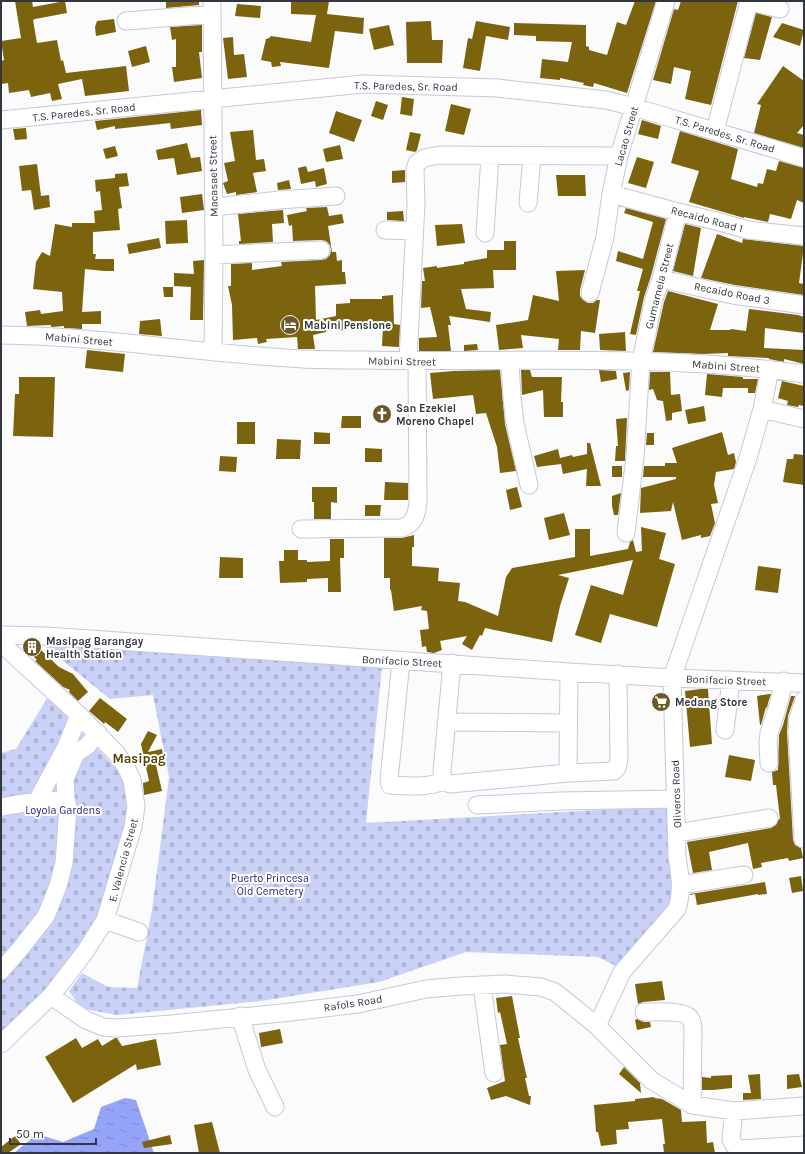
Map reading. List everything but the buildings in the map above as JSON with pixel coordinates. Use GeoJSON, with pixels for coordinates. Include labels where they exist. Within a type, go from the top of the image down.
{"type":"FeatureCollection","features":[{"type":"Feature","properties":{"kind":"street","name":"Lacao Street"},"geometry":{"type":"LineString","coordinates":[[590,293],[605,237],[611,194],[619,156],[666,1]]}},
{"type":"Feature","properties":{"kind":"street"},"geometry":{"type":"LineString","coordinates":[[715,131],[748,1],[780,9]]}},
{"type":"Feature","properties":{"kind":"street"},"geometry":{"type":"LineString","coordinates":[[126,21],[212,8]]}},
{"type":"Feature","properties":{"kind":"street","name":"Macasaet Street"},"geometry":{"type":"LineString","coordinates":[[212,8],[214,207],[213,352]]}},
{"type":"Feature","properties":{"kind":"street","name":"T.S. Paredes, Sr. Road"},"geometry":{"type":"LineString","coordinates":[[1,120],[363,84],[404,84],[504,89],[606,100],[804,158]]}},
{"type":"Feature","properties":{"kind":"street"},"geometry":{"type":"LineString","coordinates":[[301,529],[402,528],[410,525],[414,519],[418,503],[413,361],[414,232],[416,203],[415,170],[417,163],[424,158],[440,155],[619,156]]}},
{"type":"Feature","properties":{"kind":"street"},"geometry":{"type":"LineString","coordinates":[[485,233],[490,156]]}},
{"type":"Feature","properties":{"kind":"street"},"geometry":{"type":"LineString","coordinates":[[528,203],[532,156]]}},
{"type":"Feature","properties":{"kind":"street","name":"Recaido Road 1"},"geometry":{"type":"LineString","coordinates":[[611,194],[748,230],[804,236]]}},
{"type":"Feature","properties":{"kind":"street"},"geometry":{"type":"LineString","coordinates":[[214,207],[336,196]]}},
{"type":"Feature","properties":{"kind":"street","name":"Gumamela Street"},"geometry":{"type":"LineString","coordinates":[[626,533],[635,457],[641,361],[654,299],[678,212]]}},
{"type":"Feature","properties":{"kind":"street"},"geometry":{"type":"LineString","coordinates":[[385,230],[414,232]]}},
{"type":"Feature","properties":{"kind":"street"},"geometry":{"type":"LineString","coordinates":[[214,255],[321,250]]}},
{"type":"Feature","properties":{"kind":"street","name":"Recaido Road 3"},"geometry":{"type":"LineString","coordinates":[[661,278],[733,295],[804,305]]}},
{"type":"Feature","properties":{"kind":"street","name":"Mabini Street"},"geometry":{"type":"LineString","coordinates":[[1,335],[29,335],[94,340],[213,352],[304,359],[413,361],[641,361],[770,369],[804,374]]}},
{"type":"Feature","properties":{"kind":"street"},"geometry":{"type":"LineString","coordinates":[[510,361],[515,423],[529,486]]}},
{"type":"Feature","properties":{"kind":"street"},"geometry":{"type":"LineString","coordinates":[[672,678],[748,458],[762,409],[770,369]]}},
{"type":"Feature","properties":{"kind":"street"},"geometry":{"type":"LineString","coordinates":[[762,409],[804,419]]}},
{"type":"Feature","properties":{"kind":"street","name":"Bonifacio Street"},"geometry":{"type":"LineString","coordinates":[[1,635],[46,636],[569,672],[804,683]]}},
{"type":"Feature","properties":{"kind":"street","name":"E. Valencia Street"},"geometry":{"type":"LineString","coordinates":[[1,643],[98,733],[117,754],[126,767],[132,780],[136,806],[133,827],[106,920],[85,952],[51,996],[1,1044]]}},
{"type":"Feature","properties":{"kind":"street"},"geometry":{"type":"LineString","coordinates":[[400,661],[389,780],[390,785],[435,785],[443,781]]}},
{"type":"Feature","properties":{"kind":"street"},"geometry":{"type":"LineString","coordinates":[[443,781],[442,772],[452,664]]}},
{"type":"Feature","properties":{"kind":"street"},"geometry":{"type":"LineString","coordinates":[[568,773],[569,672]]}},
{"type":"Feature","properties":{"kind":"street"},"geometry":{"type":"LineString","coordinates":[[443,781],[453,784],[568,773],[614,771],[617,768],[619,759],[618,674]]}},
{"type":"Feature","properties":{"kind":"street","name":"Oliveros Road"},"geometry":{"type":"LineString","coordinates":[[597,1026],[622,972],[677,909],[681,885],[677,856],[672,678]]}},
{"type":"Feature","properties":{"kind":"street"},"geometry":{"type":"LineString","coordinates":[[725,730],[731,680]]}},
{"type":"Feature","properties":{"kind":"street"},"geometry":{"type":"LineString","coordinates":[[769,763],[769,733],[784,681]]}},
{"type":"Feature","properties":{"kind":"street"},"geometry":{"type":"LineString","coordinates":[[803,839],[797,732],[798,719],[804,700]]}},
{"type":"Feature","properties":{"kind":"street"},"geometry":{"type":"LineString","coordinates":[[1,971],[20,950],[46,916],[58,886],[64,863],[68,807],[65,779],[79,715]]}},
{"type":"Feature","properties":{"kind":"street"},"geometry":{"type":"LineString","coordinates":[[446,722],[568,723]]}},
{"type":"Feature","properties":{"kind":"street"},"geometry":{"type":"LineString","coordinates":[[37,801],[71,750],[87,746],[98,733]]}},
{"type":"Feature","properties":{"kind":"street"},"geometry":{"type":"LineString","coordinates":[[477,806],[560,801],[675,798]]}},
{"type":"Feature","properties":{"kind":"street"},"geometry":{"type":"LineString","coordinates":[[1,807],[37,801],[66,799]]}},
{"type":"Feature","properties":{"kind":"street"},"geometry":{"type":"LineString","coordinates":[[677,833],[769,818]]}},
{"type":"Feature","properties":{"kind":"street"},"geometry":{"type":"LineString","coordinates":[[681,885],[744,875]]}},
{"type":"Feature","properties":{"kind":"street"},"geometry":{"type":"LineString","coordinates":[[106,920],[139,932]]}},
{"type":"Feature","properties":{"kind":"street","name":"Rafols Road"},"geometry":{"type":"LineString","coordinates":[[51,996],[86,1020],[104,1026],[118,1028],[172,1024],[358,1004],[426,990],[461,986],[506,984],[541,987],[556,992],[597,1026],[652,1080],[692,1105]]}},
{"type":"Feature","properties":{"kind":"street"},"geometry":{"type":"LineString","coordinates":[[482,985],[494,1073]]}},
{"type":"Feature","properties":{"kind":"street"},"geometry":{"type":"LineString","coordinates":[[644,1012],[678,1013],[685,1015],[691,1020],[693,1030],[692,1105],[734,1111],[804,1106]]}},
{"type":"Feature","properties":{"kind":"street"},"geometry":{"type":"LineString","coordinates":[[240,1016],[256,1070],[275,1106]]}},
{"type":"Feature","properties":{"kind":"street"},"geometry":{"type":"LineString","coordinates":[[734,1111],[731,1140],[732,1144],[737,1148],[804,1145]]}},
{"type":"Feature","properties":{"kind":"green space","name":"Puerto Princesa Old Cemetery"},"geometry":{"type":"Polygon","coordinates":[[[41,643],[382,667],[366,823],[672,806],[673,867],[671,898],[659,924],[618,967],[598,957],[466,952],[379,982],[261,1001],[117,1015],[84,1009],[77,1003],[69,991],[82,973],[108,987],[137,988],[152,910],[169,777],[153,695],[110,699],[41,643]]]}},
{"type":"Feature","properties":{"kind":"green space","name":"Loyola Gardens"},"geometry":{"type":"Polygon","coordinates":[[[48,697],[120,772],[126,792],[127,812],[110,889],[98,921],[81,946],[47,987],[1,1032],[1,753],[16,749],[48,697]]]}},
{"type":"Feature","properties":{"kind":"water"},"geometry":{"type":"Polygon","coordinates":[[[125,1098],[136,1100],[154,1153],[14,1153],[37,1134],[63,1142],[94,1129],[101,1107],[125,1098]]]}},
{"type":"Feature","properties":{"kind":"place","name":"Mabini Pensione"},"geometry":{"type":"Point","coordinates":[290,325]}},
{"type":"Feature","properties":{"kind":"place","name":"San Ezekiel Moreno Chapel"},"geometry":{"type":"Point","coordinates":[382,414]}},
{"type":"Feature","properties":{"kind":"place","name":"Masipag Barangay Health Station"},"geometry":{"type":"Point","coordinates":[32,647]}},
{"type":"Feature","properties":{"kind":"place","name":"Medang Store"},"geometry":{"type":"Point","coordinates":[661,702]}},
{"type":"Feature","properties":{"kind":"district","name":"Masipag"},"geometry":{"type":"Point","coordinates":[139,758]}}]}
